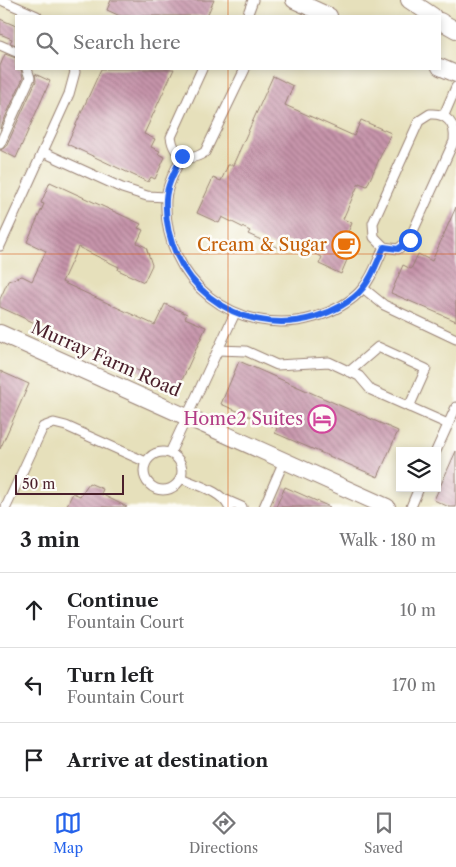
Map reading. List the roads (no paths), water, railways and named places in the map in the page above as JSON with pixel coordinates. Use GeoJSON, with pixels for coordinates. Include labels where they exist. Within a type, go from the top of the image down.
{"type":"FeatureCollection","features":[{"type":"Feature","properties":{"kind":"street"},"geometry":{"type":"LineString","coordinates":[[294,0],[327,15]]}},
{"type":"Feature","properties":{"kind":"street"},"geometry":{"type":"LineString","coordinates":[[410,0],[432,15]]}},
{"type":"Feature","properties":{"kind":"street"},"geometry":{"type":"LineString","coordinates":[[441,22],[456,30]]}},
{"type":"Feature","properties":{"kind":"street"},"geometry":{"type":"LineString","coordinates":[[441,66],[456,74]]}},
{"type":"Feature","properties":{"kind":"street","name":"Murray Farm Road"},"geometry":{"type":"LineString","coordinates":[[0,333],[387,507]]}},
{"type":"Feature","properties":{"kind":"lane"},"geometry":{"type":"LineString","coordinates":[[1,0],[34,15]]}},
{"type":"Feature","properties":{"kind":"lane"},"geometry":{"type":"LineString","coordinates":[[247,15],[253,0]]}},
{"type":"Feature","properties":{"kind":"lane"},"geometry":{"type":"LineString","coordinates":[[0,45],[15,52]]}},
{"type":"Feature","properties":{"kind":"lane"},"geometry":{"type":"LineString","coordinates":[[0,144],[30,78],[27,70]]}},
{"type":"Feature","properties":{"kind":"lane"},"geometry":{"type":"LineString","coordinates":[[0,246],[69,94],[74,70]]}},
{"type":"Feature","properties":{"kind":"lane"},"geometry":{"type":"LineString","coordinates":[[202,70],[171,138],[176,152],[190,158],[198,157],[205,152],[245,70]]}},
{"type":"Feature","properties":{"kind":"lane"},"geometry":{"type":"LineString","coordinates":[[444,116],[456,87]]}},
{"type":"Feature","properties":{"kind":"lane"},"geometry":{"type":"LineString","coordinates":[[430,114],[444,116],[454,126],[454,140],[410,240],[398,249],[384,247],[374,237],[373,223],[419,121],[430,114]]}},
{"type":"Feature","properties":{"kind":"lane"},"geometry":{"type":"LineString","coordinates":[[43,152],[122,188],[147,196],[166,197]]}},
{"type":"Feature","properties":{"kind":"lane"},"geometry":{"type":"LineString","coordinates":[[182,156],[166,197],[167,226],[175,253],[190,278],[210,298],[235,313],[257,320],[280,323],[303,320],[325,314],[346,303],[363,288],[384,247]]}},
{"type":"Feature","properties":{"kind":"lane"},"geometry":{"type":"LineString","coordinates":[[363,288],[384,305],[456,339]]}},
{"type":"Feature","properties":{"kind":"lane"},"geometry":{"type":"LineString","coordinates":[[170,453],[235,313]]}},
{"type":"Feature","properties":{"kind":"lane"},"geometry":{"type":"LineString","coordinates":[[349,372],[378,347],[426,369],[408,407]]}},
{"type":"Feature","properties":{"kind":"lane"},"geometry":{"type":"LineString","coordinates":[[218,350],[246,351],[278,365],[329,362],[359,376],[371,390],[448,424]]}},
{"type":"Feature","properties":{"kind":"lane"},"geometry":{"type":"LineString","coordinates":[[438,447],[456,407]]}},
{"type":"Feature","properties":{"kind":"lane"},"geometry":{"type":"LineString","coordinates":[[6,507],[43,428],[54,423],[66,426],[146,462]]}},
{"type":"Feature","properties":{"kind":"lane"},"geometry":{"type":"LineString","coordinates":[[170,453],[182,466],[181,478],[177,484],[167,489],[155,488],[146,480],[144,474],[146,462],[154,454],[170,453]]}},
{"type":"Feature","properties":{"kind":"lane"},"geometry":{"type":"LineString","coordinates":[[264,507],[284,461]]}},
{"type":"Feature","properties":{"kind":"lane"},"geometry":{"type":"LineString","coordinates":[[181,478],[219,495],[228,504],[242,507]]}},
{"type":"Feature","properties":{"kind":"lane"},"geometry":{"type":"LineString","coordinates":[[411,507],[417,492]]}},
{"type":"Feature","properties":{"kind":"place","name":"Cream & Sugar"},"geometry":{"type":"Point","coordinates":[346,245]}},
{"type":"Feature","properties":{"kind":"place","name":"Home2 Suites"},"geometry":{"type":"Point","coordinates":[322,419]}}]}
